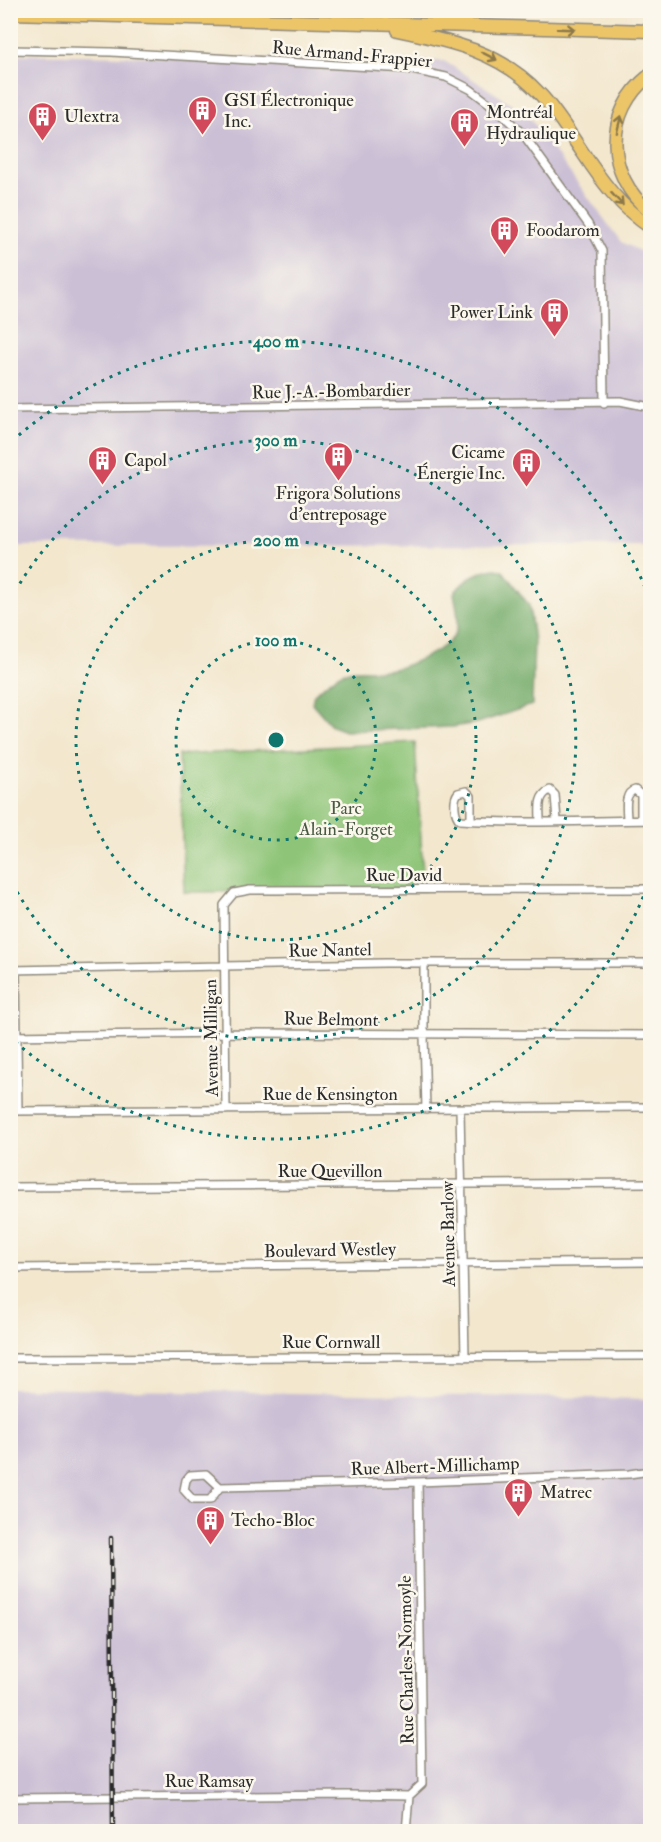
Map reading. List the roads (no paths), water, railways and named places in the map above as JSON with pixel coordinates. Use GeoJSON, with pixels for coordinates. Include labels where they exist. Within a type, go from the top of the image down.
{"type":"FeatureCollection","features":[{"type":"Feature","properties":{"kind":"highway"},"geometry":{"type":"LineString","coordinates":[[10,13],[651,31]]}},
{"type":"Feature","properties":{"kind":"highway"},"geometry":{"type":"LineString","coordinates":[[360,23],[451,42],[480,52],[509,68],[534,87],[549,104],[604,184],[618,200],[634,216],[651,227]]}},
{"type":"Feature","properties":{"kind":"highway"},"geometry":{"type":"LineString","coordinates":[[651,75],[636,88],[624,108],[616,130],[615,146],[617,162],[629,189],[651,212]]}},
{"type":"Feature","properties":{"kind":"street","name":"Rue Armand-Frappier"},"geometry":{"type":"LineString","coordinates":[[10,50],[121,52],[407,69],[446,77],[470,89],[494,107],[523,134],[588,224],[602,251],[604,403]]}},
{"type":"Feature","properties":{"kind":"street","name":"Rue J.-A.-Bombardier"},"geometry":{"type":"LineString","coordinates":[[10,409],[620,401],[651,407]]}},
{"type":"Feature","properties":{"kind":"street"},"geometry":{"type":"LineString","coordinates":[[540,821],[540,801],[543,795],[550,790],[555,795],[556,821]]}},
{"type":"Feature","properties":{"kind":"street"},"geometry":{"type":"LineString","coordinates":[[627,820],[627,795],[634,790],[639,791],[641,796],[641,820]]}},
{"type":"Feature","properties":{"kind":"street"},"geometry":{"type":"LineString","coordinates":[[471,821],[651,820]]}},
{"type":"Feature","properties":{"kind":"street","name":"Rue David"},"geometry":{"type":"LineString","coordinates":[[225,967],[224,905],[234,893],[250,890],[651,890]]}},
{"type":"Feature","properties":{"kind":"street"},"geometry":{"type":"LineString","coordinates":[[424,963],[426,1109]]}},
{"type":"Feature","properties":{"kind":"street","name":"Rue Nantel"},"geometry":{"type":"LineString","coordinates":[[13,970],[424,963],[651,963]]}},
{"type":"Feature","properties":{"kind":"street","name":"Avenue Milligan"},"geometry":{"type":"LineString","coordinates":[[225,967],[226,1110]]}},
{"type":"Feature","properties":{"kind":"street"},"geometry":{"type":"LineString","coordinates":[[13,970],[14,1111]]}},
{"type":"Feature","properties":{"kind":"street","name":"Rue Belmont"},"geometry":{"type":"LineString","coordinates":[[14,1036],[226,1033],[651,1035]]}},
{"type":"Feature","properties":{"kind":"street","name":"Rue de Kensington"},"geometry":{"type":"LineString","coordinates":[[14,1111],[651,1107]]}},
{"type":"Feature","properties":{"kind":"street","name":"Avenue Barlow"},"geometry":{"type":"LineString","coordinates":[[460,1109],[465,1358]]}},
{"type":"Feature","properties":{"kind":"street","name":"Rue Quevillon"},"geometry":{"type":"LineString","coordinates":[[10,1187],[651,1184]]}},
{"type":"Feature","properties":{"kind":"street","name":"Boulevard Westley"},"geometry":{"type":"LineString","coordinates":[[10,1268],[651,1262]]}},
{"type":"Feature","properties":{"kind":"street","name":"Rue Cornwall"},"geometry":{"type":"LineString","coordinates":[[10,1358],[651,1356]]}},
{"type":"Feature","properties":{"kind":"street","name":"Rue Albert-Millichamp"},"geometry":{"type":"LineString","coordinates":[[220,1487],[210,1500],[193,1500],[183,1490],[190,1475],[207,1474],[220,1487],[418,1482],[629,1474],[651,1471]]}},
{"type":"Feature","properties":{"kind":"street","name":"Rue Charles-Normoyle"},"geometry":{"type":"LineString","coordinates":[[406,1832],[409,1796],[422,1784],[418,1482]]}},
{"type":"Feature","properties":{"kind":"street","name":"Rue Ramsay"},"geometry":{"type":"LineString","coordinates":[[10,1798],[409,1796]]}},
{"type":"Feature","properties":{"kind":"railway"},"geometry":{"type":"LineString","coordinates":[[111,1538],[113,1832]]}},
{"type":"Feature","properties":{"kind":"place","name":"GSI Électronique Inc."},"geometry":{"type":"Point","coordinates":[203,136]}},
{"type":"Feature","properties":{"kind":"place","name":"Ulextra"},"geometry":{"type":"Point","coordinates":[43,142]}},
{"type":"Feature","properties":{"kind":"place","name":"Montréal Hydraulique"},"geometry":{"type":"Point","coordinates":[465,148]}},
{"type":"Feature","properties":{"kind":"place","name":"Foodarom"},"geometry":{"type":"Point","coordinates":[505,256]}},
{"type":"Feature","properties":{"kind":"place","name":"Power Link"},"geometry":{"type":"Point","coordinates":[554,338]}},
{"type":"Feature","properties":{"kind":"place","name":"Frigora Solutions d'entreposage"},"geometry":{"type":"Point","coordinates":[338,482]}},
{"type":"Feature","properties":{"kind":"place","name":"Capol"},"geometry":{"type":"Point","coordinates":[103,486]}},
{"type":"Feature","properties":{"kind":"place","name":"Cicame Énergie Inc."},"geometry":{"type":"Point","coordinates":[526,488]}},
{"type":"Feature","properties":{"kind":"place","name":"Matrec"},"geometry":{"type":"Point","coordinates":[519,1518]}},
{"type":"Feature","properties":{"kind":"place","name":"Techo-Bloc"},"geometry":{"type":"Point","coordinates":[210,1546]}},
{"type":"Feature","properties":{"kind":"park label","name":"Parc Alain-Forget"},"geometry":{"type":"Point","coordinates":[346,818]}}]}
